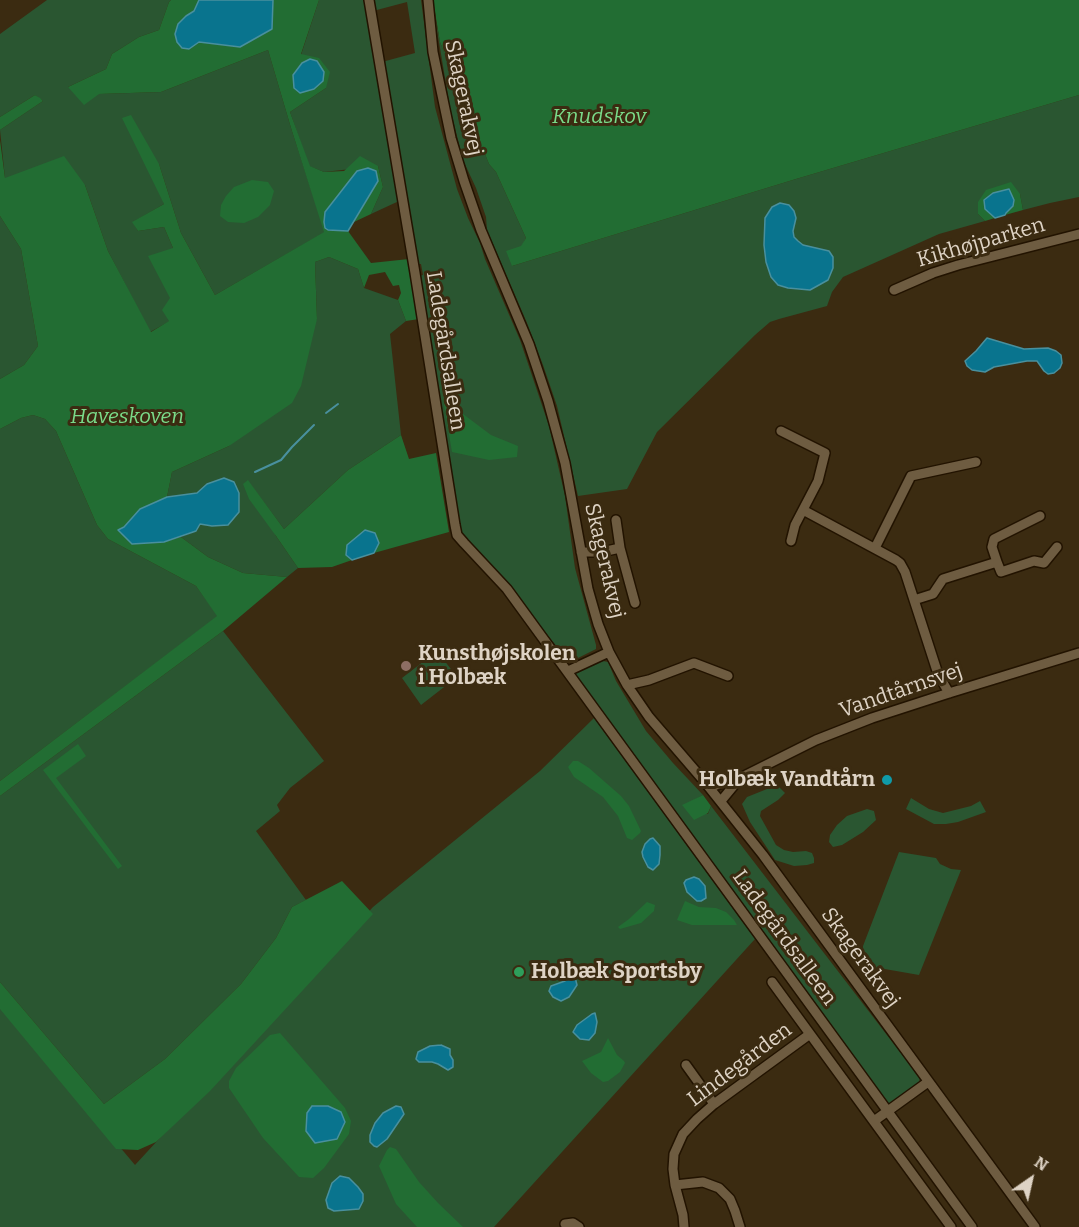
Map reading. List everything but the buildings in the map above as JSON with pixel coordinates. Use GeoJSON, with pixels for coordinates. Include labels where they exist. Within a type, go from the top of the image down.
{"type":"FeatureCollection","features":[{"type":"Feature","properties":{"kind":"street","name":"Ladegårdsalleen"},"geometry":{"type":"LineString","coordinates":[[369,0],[457,535],[507,589],[972,1227]]}},
{"type":"Feature","properties":{"kind":"street","name":"Skagerakvej"},"geometry":{"type":"LineString","coordinates":[[428,0],[433,52],[450,138],[481,230],[529,344],[548,401],[565,463],[594,610],[609,652],[627,685],[654,724],[710,787],[763,855],[1035,1227]]}},
{"type":"Feature","properties":{"kind":"street","name":"Kikhøjparken"},"geometry":{"type":"LineString","coordinates":[[894,290],[958,265],[1079,234]]}},
{"type":"Feature","properties":{"kind":"street"},"geometry":{"type":"LineString","coordinates":[[781,431],[825,453],[819,481],[795,525],[790,542]]}},
{"type":"Feature","properties":{"kind":"street"},"geometry":{"type":"LineString","coordinates":[[875,548],[911,476],[976,462]]}},
{"type":"Feature","properties":{"kind":"street"},"geometry":{"type":"LineString","coordinates":[[803,510],[900,563],[905,572],[944,694]]}},
{"type":"Feature","properties":{"kind":"street"},"geometry":{"type":"LineString","coordinates":[[1040,516],[994,539],[992,547],[1001,572],[1034,561],[1044,563],[1057,547]]}},
{"type":"Feature","properties":{"kind":"street"},"geometry":{"type":"LineString","coordinates":[[616,520],[620,548],[635,603]]}},
{"type":"Feature","properties":{"kind":"street"},"geometry":{"type":"LineString","coordinates":[[582,556],[620,548]]}},
{"type":"Feature","properties":{"kind":"street"},"geometry":{"type":"LineString","coordinates":[[914,600],[933,594],[944,579],[997,562]]}},
{"type":"Feature","properties":{"kind":"street"},"geometry":{"type":"LineString","coordinates":[[568,671],[609,652]]}},
{"type":"Feature","properties":{"kind":"street","name":"Vandtårnsvej"},"geometry":{"type":"LineString","coordinates":[[710,787],[740,778],[823,737],[872,718],[1079,653]]}},
{"type":"Feature","properties":{"kind":"street"},"geometry":{"type":"LineString","coordinates":[[627,685],[650,680],[694,663],[728,676]]}},
{"type":"Feature","properties":{"kind":"street"},"geometry":{"type":"LineString","coordinates":[[634,696],[650,680]]}},
{"type":"Feature","properties":{"kind":"street","name":"Vandtårnsvej"},"geometry":{"type":"LineString","coordinates":[[721,801],[740,778]]}},
{"type":"Feature","properties":{"kind":"street"},"geometry":{"type":"LineString","coordinates":[[772,982],[951,1227]]}},
{"type":"Feature","properties":{"kind":"street","name":"Lindegården"},"geometry":{"type":"LineString","coordinates":[[684,1227],[673,1176],[674,1154],[681,1138],[714,1104],[810,1034]]}},
{"type":"Feature","properties":{"kind":"street"},"geometry":{"type":"LineString","coordinates":[[686,1065],[714,1104]]}},
{"type":"Feature","properties":{"kind":"street"},"geometry":{"type":"LineString","coordinates":[[874,1121],[928,1082]]}},
{"type":"Feature","properties":{"kind":"street"},"geometry":{"type":"LineString","coordinates":[[675,1185],[703,1182],[719,1188],[730,1199],[740,1227]]}},
{"type":"Feature","properties":{"kind":"street"},"geometry":{"type":"LineString","coordinates":[[565,1224],[573,1223],[579,1227]]}},
{"type":"Feature","properties":{"kind":"green space"},"geometry":{"type":"Polygon","coordinates":[[[47,0],[171,0],[159,30],[139,37],[112,54],[106,69],[68,87],[99,94],[161,92],[268,50],[325,232],[215,295],[181,233],[159,164],[164,204],[133,222],[138,231],[164,227],[173,248],[170,321],[150,332],[108,251],[85,185],[5,178],[0,130],[43,101],[35,95],[0,117],[0,34],[47,0]]]}},
{"type":"Feature","properties":{"kind":"green space","name":"Haveskoven"},"geometry":{"type":"Polygon","coordinates":[[[171,0],[199,0],[194,11],[178,24],[175,33],[177,42],[240,47],[272,29],[273,0],[319,0],[301,54],[319,58],[330,72],[326,88],[290,112],[310,166],[324,172],[344,171],[360,156],[378,166],[383,187],[371,214],[354,222],[378,181],[328,230],[348,231],[371,263],[409,259],[419,319],[406,321],[398,300],[401,293],[399,285],[393,286],[385,272],[369,275],[364,288],[358,269],[329,257],[315,262],[317,319],[301,386],[292,403],[229,446],[172,472],[167,497],[140,509],[124,527],[164,542],[181,537],[208,557],[243,573],[287,577],[223,631],[0,796],[0,781],[217,616],[196,586],[108,539],[97,525],[56,431],[45,419],[33,415],[21,418],[0,429],[0,379],[24,365],[38,346],[21,249],[0,216],[0,140],[5,178],[64,156],[85,185],[108,251],[151,332],[169,321],[162,310],[170,298],[148,256],[173,248],[164,227],[138,231],[132,222],[164,204],[122,118],[131,115],[159,164],[181,233],[215,295],[324,232],[268,50],[161,92],[99,94],[84,105],[68,87],[106,69],[112,54],[139,37],[159,30],[171,0]]]}},
{"type":"Feature","properties":{"kind":"green space"},"geometry":{"type":"Polygon","coordinates":[[[319,0],[366,0],[399,201],[371,214],[383,187],[378,166],[324,172],[309,166],[290,112],[326,88],[301,55],[319,0]]]}},
{"type":"Feature","properties":{"kind":"green space"},"geometry":{"type":"Polygon","coordinates":[[[371,0],[421,0],[435,107],[457,189],[520,340],[549,426],[565,496],[575,568],[596,645],[596,649],[572,661],[567,659],[523,605],[465,542],[458,526],[418,276],[423,275],[421,264],[415,264],[382,62],[415,53],[407,2],[373,11],[371,0]]]}},
{"type":"Feature","properties":{"kind":"green space","name":"Knudskov"},"geometry":{"type":"Polygon","coordinates":[[[433,0],[1079,0],[1079,95],[512,266],[506,251],[521,246],[526,238],[496,172],[489,164],[440,42],[433,0]]]}},
{"type":"Feature","properties":{"kind":"green space"},"geometry":{"type":"Polygon","coordinates":[[[434,12],[440,42],[489,164],[496,172],[526,238],[512,266],[1079,95],[1079,197],[1023,210],[1020,194],[978,214],[985,221],[939,234],[843,277],[832,292],[827,306],[770,322],[755,335],[657,432],[627,489],[578,496],[557,406],[543,365],[487,230],[486,217],[463,160],[450,108],[434,12]]]}},
{"type":"Feature","properties":{"kind":"green space"},"geometry":{"type":"Polygon","coordinates":[[[35,95],[43,101],[0,130],[0,117],[35,95]]]}},
{"type":"Feature","properties":{"kind":"green space"},"geometry":{"type":"Polygon","coordinates":[[[252,180],[268,182],[274,191],[270,205],[258,217],[244,223],[228,222],[220,216],[221,205],[226,196],[234,187],[252,180]]]}},
{"type":"Feature","properties":{"kind":"green space"},"geometry":{"type":"Polygon","coordinates":[[[1011,182],[1020,194],[1023,210],[1005,215],[1013,206],[1014,200],[1009,189],[985,209],[995,218],[985,221],[978,214],[978,202],[986,190],[1011,182]]]}},
{"type":"Feature","properties":{"kind":"green space"},"geometry":{"type":"Polygon","coordinates":[[[0,216],[21,249],[38,346],[24,365],[0,379],[0,216]]]}},
{"type":"Feature","properties":{"kind":"green space"},"geometry":{"type":"Polygon","coordinates":[[[329,257],[358,269],[364,288],[398,300],[406,321],[390,334],[401,435],[348,470],[284,529],[248,481],[276,536],[298,568],[287,577],[243,573],[208,557],[181,537],[196,531],[199,524],[212,526],[207,484],[197,493],[167,497],[172,472],[229,446],[317,319],[315,262],[329,257]]]}},
{"type":"Feature","properties":{"kind":"green space"},"geometry":{"type":"Polygon","coordinates":[[[443,399],[491,435],[518,446],[517,457],[489,460],[452,452],[443,399]]]}},
{"type":"Feature","properties":{"kind":"green space"},"geometry":{"type":"Polygon","coordinates":[[[33,415],[45,419],[56,431],[97,525],[108,539],[196,586],[218,616],[0,781],[0,429],[21,418],[33,415]]]}},
{"type":"Feature","properties":{"kind":"green space"},"geometry":{"type":"Polygon","coordinates":[[[401,435],[409,459],[436,453],[449,532],[374,553],[379,543],[346,555],[352,560],[332,567],[298,568],[249,499],[243,484],[248,480],[284,529],[348,470],[401,435]]]}},
{"type":"Feature","properties":{"kind":"green space"},"geometry":{"type":"Polygon","coordinates":[[[223,631],[324,761],[290,788],[277,805],[280,811],[256,831],[306,900],[292,907],[276,938],[241,984],[165,1059],[104,1104],[0,982],[0,796],[223,631]]]}},
{"type":"Feature","properties":{"kind":"green space"},"geometry":{"type":"Polygon","coordinates":[[[437,651],[457,677],[421,705],[402,678],[437,651]]]}},
{"type":"Feature","properties":{"kind":"green space"},"geometry":{"type":"Polygon","coordinates":[[[598,660],[608,662],[616,681],[646,731],[703,795],[683,806],[708,814],[711,806],[920,1078],[919,1082],[888,1106],[573,674],[574,671],[598,660]]]}},
{"type":"Feature","properties":{"kind":"green space","name":"Holbæk Sportsby"},"geometry":{"type":"Polygon","coordinates":[[[594,718],[755,939],[494,1227],[0,1227],[0,1005],[135,1165],[373,907],[540,771],[594,718]]]}},
{"type":"Feature","properties":{"kind":"green space"},"geometry":{"type":"Polygon","coordinates":[[[78,744],[86,756],[56,778],[122,866],[118,869],[43,770],[78,744]]]}},
{"type":"Feature","properties":{"kind":"green space"},"geometry":{"type":"Polygon","coordinates":[[[573,761],[578,761],[589,768],[629,806],[641,831],[632,840],[627,838],[618,816],[603,797],[574,777],[568,767],[573,761]]]}},
{"type":"Feature","properties":{"kind":"green space"},"geometry":{"type":"Polygon","coordinates":[[[777,785],[785,793],[761,811],[760,816],[776,845],[793,852],[812,853],[814,863],[794,866],[775,860],[750,822],[742,804],[747,797],[777,785]]]}},
{"type":"Feature","properties":{"kind":"green space"},"geometry":{"type":"Polygon","coordinates":[[[703,795],[711,806],[708,813],[694,820],[682,805],[703,795]]]}},
{"type":"Feature","properties":{"kind":"green space"},"geometry":{"type":"Polygon","coordinates":[[[911,798],[929,809],[943,813],[971,806],[980,801],[986,812],[958,822],[934,824],[906,809],[911,798]]]}},
{"type":"Feature","properties":{"kind":"green space"},"geometry":{"type":"Polygon","coordinates":[[[867,809],[874,811],[876,820],[863,832],[842,845],[833,847],[829,842],[830,835],[837,825],[847,816],[867,809]]]}},
{"type":"Feature","properties":{"kind":"green space"},"geometry":{"type":"Polygon","coordinates":[[[899,852],[936,858],[940,864],[961,870],[919,975],[862,965],[863,946],[899,852]]]}},
{"type":"Feature","properties":{"kind":"green space"},"geometry":{"type":"Polygon","coordinates":[[[342,881],[373,914],[210,1091],[156,1142],[138,1150],[116,1149],[0,1009],[0,982],[104,1104],[165,1059],[241,984],[276,938],[292,907],[342,881]]]}},
{"type":"Feature","properties":{"kind":"green space"},"geometry":{"type":"Polygon","coordinates":[[[685,901],[699,907],[716,908],[726,912],[737,925],[692,925],[677,920],[685,901]]]}},
{"type":"Feature","properties":{"kind":"green space"},"geometry":{"type":"Polygon","coordinates":[[[647,902],[655,905],[654,911],[641,923],[620,929],[618,927],[629,919],[647,902]]]}},
{"type":"Feature","properties":{"kind":"green space"},"geometry":{"type":"Polygon","coordinates":[[[280,1033],[345,1108],[351,1121],[349,1134],[324,1168],[313,1178],[299,1177],[263,1138],[229,1088],[229,1081],[236,1068],[270,1035],[280,1033]]]}},
{"type":"Feature","properties":{"kind":"green space"},"geometry":{"type":"Polygon","coordinates":[[[608,1038],[617,1055],[625,1063],[620,1072],[603,1082],[591,1073],[582,1061],[601,1052],[608,1038]]]}},
{"type":"Feature","properties":{"kind":"green space"},"geometry":{"type":"Polygon","coordinates":[[[390,1147],[396,1149],[419,1182],[463,1227],[417,1227],[396,1204],[379,1166],[390,1147]]]}},
{"type":"Feature","properties":{"kind":"water"},"geometry":{"type":"Polygon","coordinates":[[[199,0],[273,0],[272,29],[240,47],[199,42],[189,49],[182,48],[175,34],[178,24],[194,11],[199,0]]]}},
{"type":"Feature","properties":{"kind":"water"},"geometry":{"type":"Polygon","coordinates":[[[310,59],[317,61],[324,72],[323,81],[314,89],[300,93],[294,88],[293,75],[302,63],[310,59]]]}},
{"type":"Feature","properties":{"kind":"water"},"geometry":{"type":"Polygon","coordinates":[[[368,168],[376,171],[378,181],[348,231],[325,228],[325,212],[357,171],[368,168]]]}},
{"type":"Feature","properties":{"kind":"water"},"geometry":{"type":"Polygon","coordinates":[[[1009,189],[1014,200],[1013,206],[1005,215],[995,218],[985,209],[984,200],[993,193],[1009,189]]]}},
{"type":"Feature","properties":{"kind":"water"},"geometry":{"type":"Polygon","coordinates":[[[780,203],[789,205],[794,211],[796,218],[794,237],[803,245],[829,251],[833,257],[833,268],[828,280],[810,290],[778,285],[771,277],[764,245],[765,218],[772,207],[780,203]]]}},
{"type":"Feature","properties":{"kind":"water"},"geometry":{"type":"Polygon","coordinates":[[[987,338],[1024,349],[1048,348],[1061,355],[1062,363],[1054,373],[1048,374],[1037,361],[994,367],[985,372],[972,370],[965,361],[987,338]]]}},
{"type":"Feature","properties":{"kind":"water"},"geometry":{"type":"Polygon","coordinates":[[[224,478],[234,482],[239,493],[239,512],[228,525],[200,524],[196,531],[164,542],[132,544],[118,530],[124,527],[140,509],[167,497],[197,493],[207,484],[224,478]]]}},
{"type":"Feature","properties":{"kind":"water"},"geometry":{"type":"Polygon","coordinates":[[[365,530],[375,533],[379,543],[374,553],[352,560],[346,555],[347,545],[365,530]]]}},
{"type":"Feature","properties":{"kind":"water"},"geometry":{"type":"Polygon","coordinates":[[[653,838],[660,846],[660,855],[659,864],[653,870],[648,867],[642,852],[645,844],[653,838]]]}},
{"type":"Feature","properties":{"kind":"water"},"geometry":{"type":"Polygon","coordinates":[[[694,877],[705,886],[706,898],[701,901],[697,901],[687,892],[684,883],[694,877]]]}},
{"type":"Feature","properties":{"kind":"water"},"geometry":{"type":"Polygon","coordinates":[[[570,976],[575,977],[577,985],[569,997],[561,1001],[553,997],[549,991],[551,986],[565,981],[570,976]]]}},
{"type":"Feature","properties":{"kind":"water"},"geometry":{"type":"Polygon","coordinates":[[[595,1013],[597,1022],[595,1033],[589,1040],[580,1039],[573,1032],[577,1025],[595,1013]]]}},
{"type":"Feature","properties":{"kind":"water"},"geometry":{"type":"Polygon","coordinates":[[[441,1045],[450,1049],[453,1067],[448,1070],[438,1064],[419,1062],[416,1059],[418,1052],[430,1046],[441,1045]]]}},
{"type":"Feature","properties":{"kind":"water"},"geometry":{"type":"Polygon","coordinates":[[[312,1106],[328,1106],[341,1112],[345,1122],[337,1139],[315,1143],[306,1131],[307,1113],[312,1106]]]}},
{"type":"Feature","properties":{"kind":"water"},"geometry":{"type":"Polygon","coordinates":[[[396,1106],[401,1107],[404,1114],[387,1139],[377,1147],[374,1146],[370,1142],[370,1135],[375,1123],[383,1113],[396,1106]]]}},
{"type":"Feature","properties":{"kind":"water"},"geometry":{"type":"Polygon","coordinates":[[[340,1176],[349,1178],[363,1194],[363,1201],[359,1209],[334,1211],[328,1208],[326,1200],[332,1183],[340,1176]]]}},
{"type":"Feature","properties":{"kind":"waterway"},"geometry":{"type":"LineString","coordinates":[[326,413],[338,404]]}},
{"type":"Feature","properties":{"kind":"waterway"},"geometry":{"type":"LineString","coordinates":[[255,472],[281,460],[314,425]]}},
{"type":"Feature","properties":{"kind":"place","name":"Kunsthøjskolen i Holbæk"},"geometry":{"type":"Point","coordinates":[406,666]}},
{"type":"Feature","properties":{"kind":"place","name":"Holbæk Vandtårn"},"geometry":{"type":"Point","coordinates":[887,780]}},
{"type":"Feature","properties":{"kind":"place","name":"Holbæk Sportsby"},"geometry":{"type":"Point","coordinates":[519,972]}}]}
